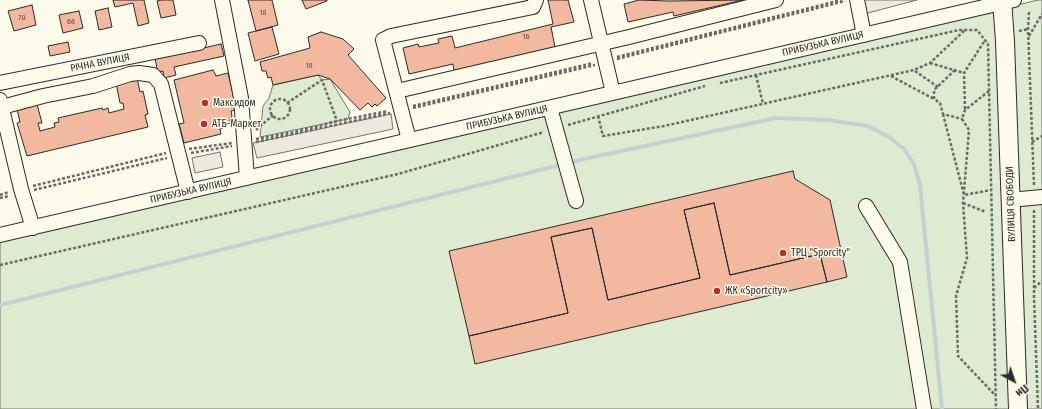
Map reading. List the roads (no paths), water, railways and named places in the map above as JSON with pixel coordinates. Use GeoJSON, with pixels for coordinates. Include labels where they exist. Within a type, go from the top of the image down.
{"type":"FeatureCollection","features":[{"type":"Feature","properties":{"kind":"main road","name":"ВУЛИЦЯ СВОБОДИ"},"geometry":{"type":"LineString","coordinates":[[1006,1],[1010,200],[1018,409]]}},
{"type":"Feature","properties":{"kind":"street"},"geometry":{"type":"LineString","coordinates":[[222,0],[241,98],[247,178]]}},
{"type":"Feature","properties":{"kind":"street"},"geometry":{"type":"LineString","coordinates":[[410,140],[383,40],[391,36],[533,7],[536,0]]}},
{"type":"Feature","properties":{"kind":"street"},"geometry":{"type":"LineString","coordinates":[[591,0],[613,93]]}},
{"type":"Feature","properties":{"kind":"street"},"geometry":{"type":"LineString","coordinates":[[397,91],[776,0]]}},
{"type":"Feature","properties":{"kind":"street"},"geometry":{"type":"LineString","coordinates":[[856,0],[864,35]]}},
{"type":"Feature","properties":{"kind":"street","name":"ПРИБУЗЬКА ВУЛИЦЯ"},"geometry":{"type":"LineString","coordinates":[[0,235],[1006,1]]}},
{"type":"Feature","properties":{"kind":"street","name":"РІЧНА ВУЛИЦЯ"},"geometry":{"type":"LineString","coordinates":[[0,83],[199,43]]}},
{"type":"Feature","properties":{"kind":"street"},"geometry":{"type":"LineString","coordinates":[[33,228],[22,191],[1,104],[93,86],[130,74],[139,73],[153,75],[161,84],[188,192]]}},
{"type":"Feature","properties":{"kind":"street"},"geometry":{"type":"LineString","coordinates":[[550,108],[576,201]]}},
{"type":"Feature","properties":{"kind":"street"},"geometry":{"type":"LineString","coordinates":[[1010,200],[1038,197]]}},
{"type":"Feature","properties":{"kind":"street"},"geometry":{"type":"LineString","coordinates":[[866,206],[900,262],[924,409]]}},
{"type":"Feature","properties":{"kind":"waterway"},"geometry":{"type":"LineString","coordinates":[[0,305],[584,159],[776,118],[827,120],[868,126],[889,137],[904,149],[914,164],[920,185],[942,409]]}},
{"type":"Feature","properties":{"kind":"place","name":"Максидом"},"geometry":{"type":"Point","coordinates":[205,103]}},
{"type":"Feature","properties":{"kind":"place","name":"АТБ-Маркет"},"geometry":{"type":"Point","coordinates":[204,124]}},
{"type":"Feature","properties":{"kind":"place","name":"ТРЦ \"Sporcity\""},"geometry":{"type":"Point","coordinates":[783,253]}},
{"type":"Feature","properties":{"kind":"place","name":"ЖК «Sportcity»"},"geometry":{"type":"Point","coordinates":[717,291]}}]}
